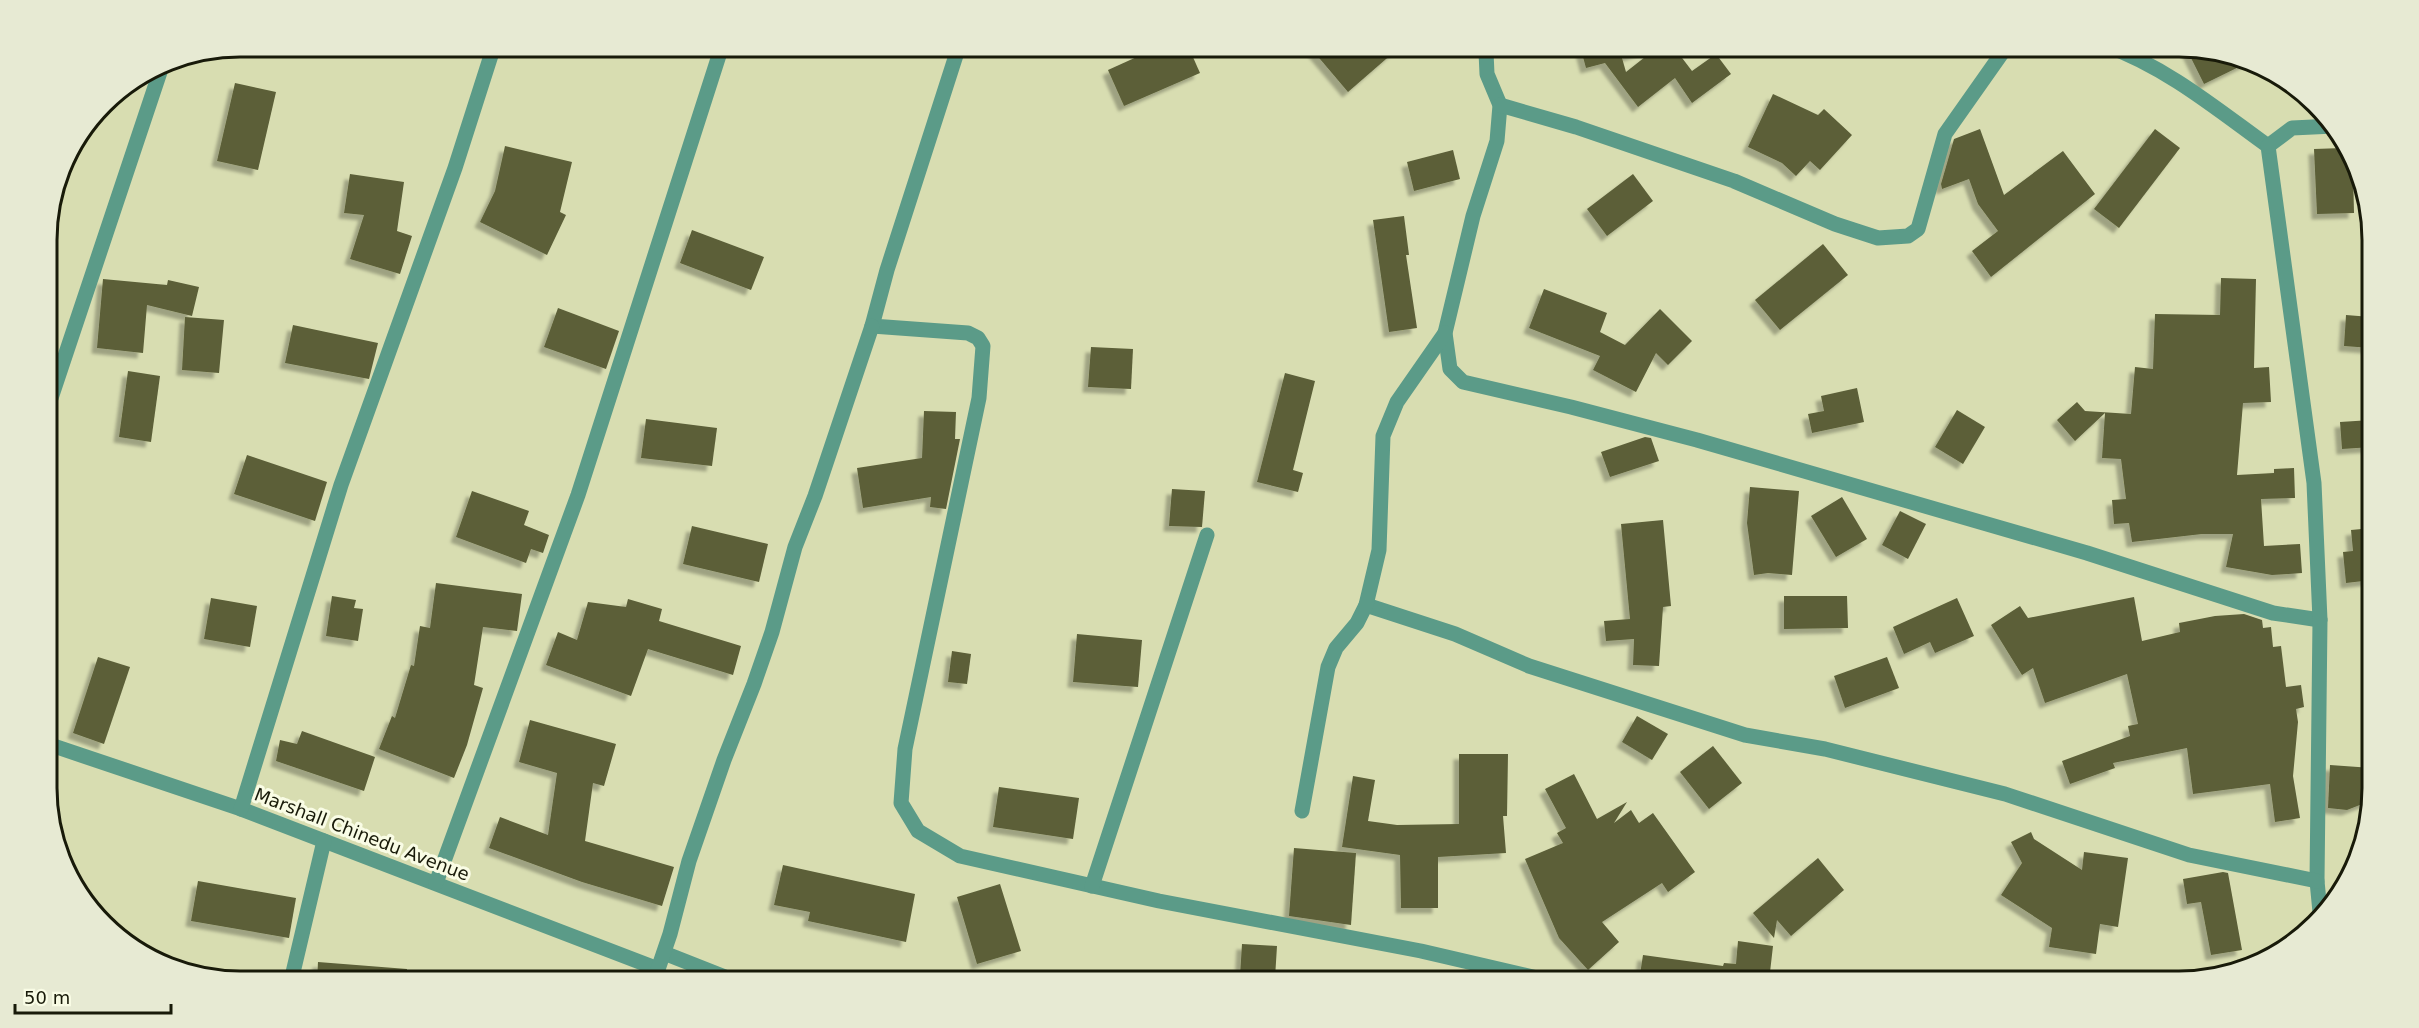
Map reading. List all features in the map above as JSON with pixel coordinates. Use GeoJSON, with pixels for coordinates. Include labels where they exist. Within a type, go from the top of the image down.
{"type":"FeatureCollection","features":[{"type":"Feature","properties":{"kind":"street"},"geometry":{"type":"LineString","coordinates":[[241,810],[341,485],[455,168],[490,57]]}},
{"type":"Feature","properties":{"kind":"street"},"geometry":{"type":"LineString","coordinates":[[436,883],[578,495],[718,57]]}},
{"type":"Feature","properties":{"kind":"street"},"geometry":{"type":"LineString","coordinates":[[657,971],[689,861],[772,632],[795,547],[815,496],[872,326],[887,270],[955,57]]}},
{"type":"Feature","properties":{"kind":"street"},"geometry":{"type":"LineString","coordinates":[[1302,812],[1328,667],[1336,648],[1356,623],[1366,605],[1379,550],[1383,436],[1397,402],[1445,333],[1473,216],[1497,141],[1500,105],[1487,74],[1488,57]]}},
{"type":"Feature","properties":{"kind":"street"},"geometry":{"type":"LineString","coordinates":[[1500,105],[1576,127],[1734,181],[1835,224],[1878,238],[1908,236],[1918,229],[1945,134],[1999,57]]}},
{"type":"Feature","properties":{"kind":"street"},"geometry":{"type":"LineString","coordinates":[[2131,57],[2168,77],[2268,146],[2314,483],[2320,620],[2319,905]]}},
{"type":"Feature","properties":{"kind":"street"},"geometry":{"type":"LineString","coordinates":[[57,380],[159,76]]}},
{"type":"Feature","properties":{"kind":"street"},"geometry":{"type":"LineString","coordinates":[[2268,146],[2292,128],[2322,127]]}},
{"type":"Feature","properties":{"kind":"street"},"geometry":{"type":"LineString","coordinates":[[872,326],[968,333],[978,338],[983,346],[980,398],[905,749],[901,803],[918,831],[960,856],[1092,886],[1421,951],[1507,971]]}},
{"type":"Feature","properties":{"kind":"street"},"geometry":{"type":"LineString","coordinates":[[1445,333],[1450,369],[1463,382],[1697,440],[2087,553],[2273,613],[2320,620]]}},
{"type":"Feature","properties":{"kind":"street"},"geometry":{"type":"LineString","coordinates":[[1092,886],[1207,535]]}},
{"type":"Feature","properties":{"kind":"street"},"geometry":{"type":"LineString","coordinates":[[1366,605],[1455,634],[1529,666],[1745,735],[1825,749],[2005,794],[2189,855],[2317,881]]}},
{"type":"Feature","properties":{"kind":"street","name":"Marshall Chinedu Avenue"},"geometry":{"type":"LineString","coordinates":[[57,747],[241,810],[436,883],[646,971]]}},
{"type":"Feature","properties":{"kind":"street"},"geometry":{"type":"LineString","coordinates":[[293,971],[324,841]]}},
{"type":"Feature","properties":{"kind":"street"},"geometry":{"type":"LineString","coordinates":[[664,953],[710,971]]}},
{"type":"Feature","properties":{"kind":"building"},"geometry":{"type":"Polygon","coordinates":[[[1137,57],[1193,57],[1200,73],[1124,106],[1108,70],[1137,57]]]}},
{"type":"Feature","properties":{"kind":"building"},"geometry":{"type":"Polygon","coordinates":[[[1318,57],[1388,57],[1348,92],[1318,57]]]}},
{"type":"Feature","properties":{"kind":"building"},"geometry":{"type":"Polygon","coordinates":[[[1583,57],[1625,57],[1622,58],[1626,72],[1645,57],[1681,57],[1692,71],[1712,57],[1718,57],[1731,74],[1692,103],[1675,78],[1638,107],[1605,63],[1586,68],[1583,57]]]}},
{"type":"Feature","properties":{"kind":"building"},"geometry":{"type":"Polygon","coordinates":[[[2191,58],[2227,63],[2238,67],[2204,84],[2191,58]]]}},
{"type":"Feature","properties":{"kind":"building"},"geometry":{"type":"Polygon","coordinates":[[[235,83],[276,92],[258,170],[217,161],[235,83]]]}},
{"type":"Feature","properties":{"kind":"building"},"geometry":{"type":"Polygon","coordinates":[[[1773,94],[1818,115],[1824,109],[1852,135],[1820,170],[1810,161],[1796,176],[1782,163],[1748,147],[1773,94]]]}},
{"type":"Feature","properties":{"kind":"building"},"geometry":{"type":"Polygon","coordinates":[[[1980,129],[2004,195],[2063,151],[2095,194],[1991,277],[1972,251],[1998,231],[1978,204],[1969,179],[1942,189],[1941,184],[1954,139],[1980,129]]]}},
{"type":"Feature","properties":{"kind":"building"},"geometry":{"type":"Polygon","coordinates":[[[2155,129],[2180,148],[2119,228],[2094,209],[2155,129]]]}},
{"type":"Feature","properties":{"kind":"building"},"geometry":{"type":"Polygon","coordinates":[[[505,146],[572,162],[560,212],[566,215],[547,255],[480,222],[495,191],[505,146]]]}},
{"type":"Feature","properties":{"kind":"building"},"geometry":{"type":"Polygon","coordinates":[[[2338,148],[2353,185],[2354,213],[2317,214],[2314,149],[2338,148]]]}},
{"type":"Feature","properties":{"kind":"building"},"geometry":{"type":"Polygon","coordinates":[[[1453,150],[1460,179],[1414,191],[1407,162],[1453,150]]]}},
{"type":"Feature","properties":{"kind":"building"},"geometry":{"type":"Polygon","coordinates":[[[350,174],[404,182],[397,231],[412,236],[400,274],[350,259],[364,215],[344,213],[350,174]]]}},
{"type":"Feature","properties":{"kind":"building"},"geometry":{"type":"Polygon","coordinates":[[[1633,174],[1653,201],[1607,236],[1587,209],[1633,174]]]}},
{"type":"Feature","properties":{"kind":"building"},"geometry":{"type":"Polygon","coordinates":[[[1404,216],[1409,255],[1406,255],[1417,328],[1389,332],[1373,220],[1404,216]]]}},
{"type":"Feature","properties":{"kind":"building"},"geometry":{"type":"Polygon","coordinates":[[[692,230],[764,257],[751,290],[680,263],[692,230]]]}},
{"type":"Feature","properties":{"kind":"building"},"geometry":{"type":"Polygon","coordinates":[[[1823,244],[1848,275],[1780,330],[1755,300],[1823,244]]]}},
{"type":"Feature","properties":{"kind":"building"},"geometry":{"type":"Polygon","coordinates":[[[2221,278],[2256,279],[2254,368],[2269,367],[2271,402],[2243,403],[2237,475],[2274,473],[2274,469],[2294,468],[2295,498],[2261,499],[2264,546],[2300,544],[2302,573],[2272,575],[2226,567],[2233,534],[2202,534],[2132,542],[2129,523],[2114,524],[2112,500],[2126,499],[2121,459],[2102,458],[2105,413],[2075,441],[2057,420],[2077,402],[2085,411],[2131,414],[2135,367],[2153,369],[2155,314],[2220,315],[2221,278]]]}},
{"type":"Feature","properties":{"kind":"building"},"geometry":{"type":"Polygon","coordinates":[[[103,279],[167,285],[168,280],[199,287],[192,316],[147,305],[143,353],[97,348],[103,279]]]}},
{"type":"Feature","properties":{"kind":"building"},"geometry":{"type":"Polygon","coordinates":[[[1544,289],[1607,313],[1600,332],[1625,345],[1660,309],[1692,341],[1668,365],[1656,353],[1636,392],[1593,370],[1600,356],[1529,328],[1544,289]]]}},
{"type":"Feature","properties":{"kind":"building"},"geometry":{"type":"Polygon","coordinates":[[[558,308],[619,331],[606,369],[544,347],[558,308]]]}},
{"type":"Feature","properties":{"kind":"building"},"geometry":{"type":"Polygon","coordinates":[[[2346,315],[2362,316],[2362,347],[2344,346],[2346,315]]]}},
{"type":"Feature","properties":{"kind":"building"},"geometry":{"type":"Polygon","coordinates":[[[185,317],[224,320],[219,373],[182,370],[185,317]]]}},
{"type":"Feature","properties":{"kind":"building"},"geometry":{"type":"Polygon","coordinates":[[[293,325],[378,343],[369,379],[285,363],[293,325]]]}},
{"type":"Feature","properties":{"kind":"building"},"geometry":{"type":"Polygon","coordinates":[[[1091,347],[1133,349],[1131,389],[1088,387],[1091,347]]]}},
{"type":"Feature","properties":{"kind":"building"},"geometry":{"type":"Polygon","coordinates":[[[128,371],[160,376],[151,442],[119,437],[128,371]]]}},
{"type":"Feature","properties":{"kind":"building"},"geometry":{"type":"Polygon","coordinates":[[[1285,373],[1315,381],[1293,470],[1303,473],[1298,492],[1257,482],[1285,373]]]}},
{"type":"Feature","properties":{"kind":"building"},"geometry":{"type":"Polygon","coordinates":[[[1857,388],[1864,422],[1812,433],[1808,414],[1824,411],[1821,396],[1857,388]]]}},
{"type":"Feature","properties":{"kind":"building"},"geometry":{"type":"Polygon","coordinates":[[[1957,410],[1985,427],[1963,464],[1935,447],[1957,410]]]}},
{"type":"Feature","properties":{"kind":"building"},"geometry":{"type":"Polygon","coordinates":[[[924,411],[956,412],[955,439],[960,439],[946,509],[930,507],[931,497],[863,508],[857,468],[922,458],[924,411]]]}},
{"type":"Feature","properties":{"kind":"building"},"geometry":{"type":"Polygon","coordinates":[[[646,419],[717,428],[712,466],[641,458],[646,419]]]}},
{"type":"Feature","properties":{"kind":"building"},"geometry":{"type":"Polygon","coordinates":[[[2362,421],[2362,448],[2342,449],[2340,422],[2362,421]]]}},
{"type":"Feature","properties":{"kind":"building"},"geometry":{"type":"Polygon","coordinates":[[[1645,437],[1651,438],[1659,461],[1610,477],[1601,452],[1645,437]]]}},
{"type":"Feature","properties":{"kind":"building"},"geometry":{"type":"Polygon","coordinates":[[[247,455],[327,482],[315,521],[234,494],[247,455]]]}},
{"type":"Feature","properties":{"kind":"building"},"geometry":{"type":"Polygon","coordinates":[[[1750,487],[1799,491],[1792,575],[1768,573],[1754,575],[1747,523],[1750,487]]]}},
{"type":"Feature","properties":{"kind":"building"},"geometry":{"type":"Polygon","coordinates":[[[1172,489],[1205,491],[1202,527],[1169,526],[1172,489]]]}},
{"type":"Feature","properties":{"kind":"building"},"geometry":{"type":"Polygon","coordinates":[[[472,491],[529,511],[524,525],[549,535],[543,553],[531,549],[526,563],[456,537],[472,491]]]}},
{"type":"Feature","properties":{"kind":"building"},"geometry":{"type":"Polygon","coordinates":[[[1842,497],[1867,539],[1836,557],[1811,516],[1842,497]]]}},
{"type":"Feature","properties":{"kind":"building"},"geometry":{"type":"Polygon","coordinates":[[[1900,511],[1926,524],[1908,559],[1882,545],[1900,511]]]}},
{"type":"Feature","properties":{"kind":"building"},"geometry":{"type":"Polygon","coordinates":[[[1663,520],[1671,606],[1663,607],[1659,666],[1633,665],[1634,639],[1606,641],[1604,621],[1630,619],[1621,524],[1663,520]]]}},
{"type":"Feature","properties":{"kind":"building"},"geometry":{"type":"Polygon","coordinates":[[[692,526],[768,544],[759,582],[683,564],[692,526]]]}},
{"type":"Feature","properties":{"kind":"building"},"geometry":{"type":"Polygon","coordinates":[[[2362,529],[2362,581],[2346,583],[2343,552],[2353,551],[2351,530],[2362,529]]]}},
{"type":"Feature","properties":{"kind":"building"},"geometry":{"type":"Polygon","coordinates":[[[436,583],[522,594],[517,631],[483,627],[474,685],[483,688],[467,745],[454,778],[379,749],[392,716],[395,718],[411,665],[414,666],[420,626],[430,628],[436,583]]]}},
{"type":"Feature","properties":{"kind":"building"},"geometry":{"type":"Polygon","coordinates":[[[332,596],[356,600],[354,608],[363,609],[358,641],[326,636],[332,596]]]}},
{"type":"Feature","properties":{"kind":"building"},"geometry":{"type":"Polygon","coordinates":[[[1784,596],[1847,596],[1848,628],[1784,629],[1784,596]]]}},
{"type":"Feature","properties":{"kind":"building"},"geometry":{"type":"Polygon","coordinates":[[[2134,597],[2142,641],[2180,632],[2179,623],[2215,616],[2244,614],[2262,620],[2263,628],[2271,627],[2273,647],[2281,646],[2286,687],[2301,685],[2304,707],[2296,709],[2298,722],[2293,776],[2300,818],[2275,822],[2270,784],[2193,794],[2187,748],[2113,763],[2115,768],[2070,784],[2062,761],[2130,736],[2128,726],[2138,724],[2127,674],[2045,703],[2033,668],[2022,675],[1991,625],[2020,606],[2028,618],[2134,597]]]}},
{"type":"Feature","properties":{"kind":"building"},"geometry":{"type":"Polygon","coordinates":[[[211,598],[257,606],[250,647],[204,639],[211,598]]]}},
{"type":"Feature","properties":{"kind":"building"},"geometry":{"type":"Polygon","coordinates":[[[1957,598],[1974,636],[1935,653],[1930,642],[1904,654],[1893,627],[1957,598]]]}},
{"type":"Feature","properties":{"kind":"building"},"geometry":{"type":"Polygon","coordinates":[[[628,599],[662,609],[659,621],[741,646],[733,675],[648,649],[631,696],[546,665],[558,632],[577,640],[588,602],[626,607],[628,599]]]}},
{"type":"Feature","properties":{"kind":"building"},"geometry":{"type":"Polygon","coordinates":[[[1077,634],[1142,640],[1138,687],[1073,682],[1077,634]]]}},
{"type":"Feature","properties":{"kind":"building"},"geometry":{"type":"Polygon","coordinates":[[[952,651],[971,654],[967,684],[948,682],[952,651]]]}},
{"type":"Feature","properties":{"kind":"building"},"geometry":{"type":"Polygon","coordinates":[[[98,657],[130,667],[104,744],[73,733],[98,657]]]}},
{"type":"Feature","properties":{"kind":"building"},"geometry":{"type":"Polygon","coordinates":[[[1887,657],[1899,688],[1845,708],[1834,676],[1887,657]]]}},
{"type":"Feature","properties":{"kind":"building"},"geometry":{"type":"Polygon","coordinates":[[[1637,716],[1668,734],[1652,760],[1622,742],[1637,716]]]}},
{"type":"Feature","properties":{"kind":"building"},"geometry":{"type":"Polygon","coordinates":[[[530,720],[616,744],[604,786],[593,783],[585,841],[674,867],[662,906],[582,882],[489,848],[500,817],[548,835],[557,773],[519,762],[530,720]]]}},
{"type":"Feature","properties":{"kind":"building"},"geometry":{"type":"Polygon","coordinates":[[[302,731],[375,757],[364,791],[276,761],[280,740],[297,744],[302,731]]]}},
{"type":"Feature","properties":{"kind":"building"},"geometry":{"type":"Polygon","coordinates":[[[1713,746],[1742,783],[1709,809],[1680,772],[1713,746]]]}},
{"type":"Feature","properties":{"kind":"building"},"geometry":{"type":"Polygon","coordinates":[[[1459,754],[1508,754],[1507,816],[1503,816],[1506,853],[1438,857],[1438,908],[1401,908],[1400,855],[1342,847],[1353,776],[1375,780],[1368,821],[1397,825],[1459,824],[1459,754]]]}},
{"type":"Feature","properties":{"kind":"building"},"geometry":{"type":"Polygon","coordinates":[[[2330,765],[2362,767],[2361,805],[2347,810],[2328,808],[2330,765]]]}},
{"type":"Feature","properties":{"kind":"building"},"geometry":{"type":"Polygon","coordinates":[[[1574,774],[1597,819],[1627,802],[1614,823],[1631,810],[1639,823],[1653,813],[1695,872],[1668,892],[1662,883],[1602,922],[1619,942],[1588,970],[1559,938],[1525,859],[1563,843],[1557,833],[1566,828],[1545,789],[1574,774]]]}},
{"type":"Feature","properties":{"kind":"building"},"geometry":{"type":"Polygon","coordinates":[[[999,787],[1079,798],[1073,839],[993,827],[999,787]]]}},
{"type":"Feature","properties":{"kind":"building"},"geometry":{"type":"Polygon","coordinates":[[[2031,832],[2034,839],[2082,870],[2084,852],[2128,858],[2118,927],[2100,924],[2096,954],[2049,947],[2052,928],[2001,895],[2022,863],[2011,842],[2031,832]]]}},
{"type":"Feature","properties":{"kind":"building"},"geometry":{"type":"Polygon","coordinates":[[[1294,848],[1356,853],[1351,925],[1289,916],[1294,848]]]}},
{"type":"Feature","properties":{"kind":"building"},"geometry":{"type":"Polygon","coordinates":[[[1818,858],[1844,890],[1791,936],[1777,920],[1774,938],[1753,913],[1818,858]]]}},
{"type":"Feature","properties":{"kind":"building"},"geometry":{"type":"Polygon","coordinates":[[[783,865],[915,894],[906,942],[808,921],[810,912],[774,905],[783,865]]]}},
{"type":"Feature","properties":{"kind":"building"},"geometry":{"type":"Polygon","coordinates":[[[2228,873],[2242,950],[2211,955],[2201,902],[2187,904],[2183,879],[2228,873]]]}},
{"type":"Feature","properties":{"kind":"building"},"geometry":{"type":"Polygon","coordinates":[[[198,881],[296,898],[289,938],[191,921],[198,881]]]}},
{"type":"Feature","properties":{"kind":"building"},"geometry":{"type":"Polygon","coordinates":[[[1000,884],[1021,951],[977,964],[957,897],[1000,884]]]}},
{"type":"Feature","properties":{"kind":"building"},"geometry":{"type":"Polygon","coordinates":[[[1738,941],[1773,946],[1770,971],[1641,971],[1643,955],[1723,966],[1724,963],[1736,964],[1738,941]]]}},
{"type":"Feature","properties":{"kind":"building"},"geometry":{"type":"Polygon","coordinates":[[[1242,944],[1277,946],[1275,971],[1240,971],[1242,944]]]}},
{"type":"Feature","properties":{"kind":"building"},"geometry":{"type":"Polygon","coordinates":[[[318,962],[407,969],[407,971],[318,971],[318,962]]]}}]}
